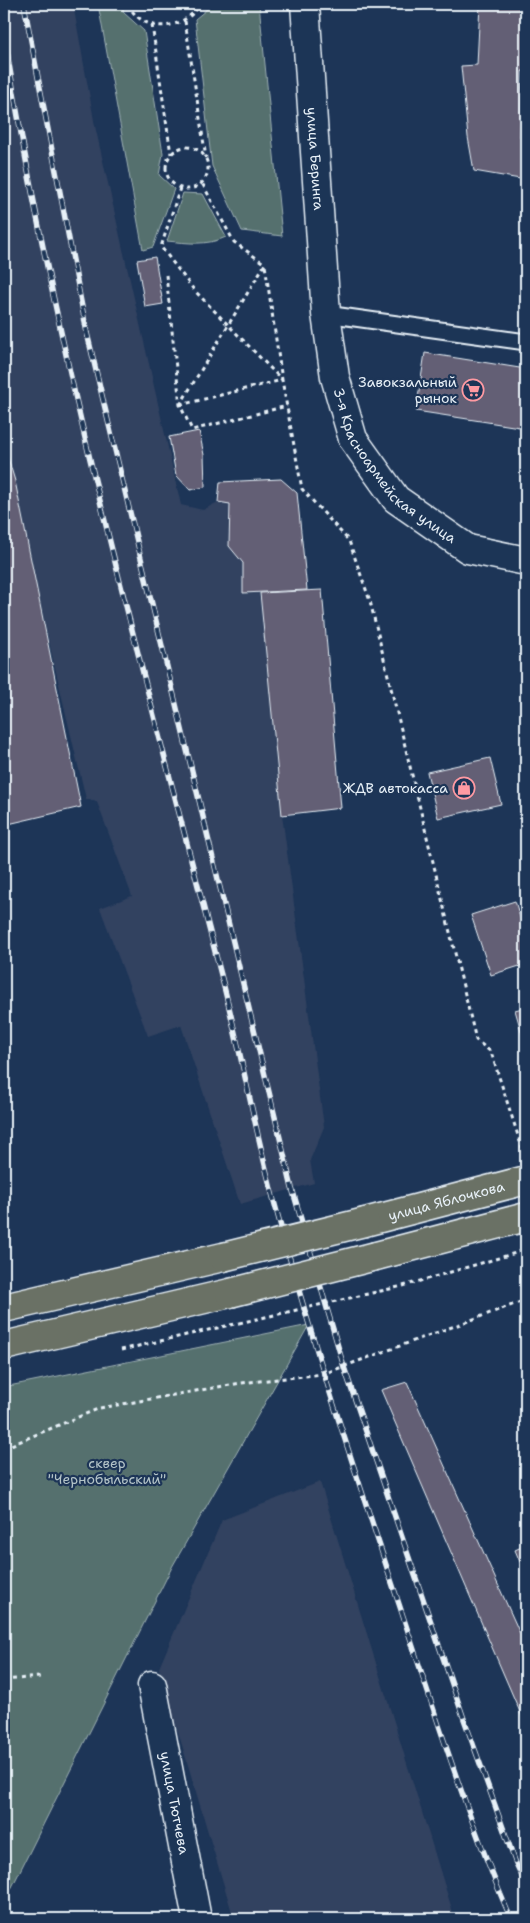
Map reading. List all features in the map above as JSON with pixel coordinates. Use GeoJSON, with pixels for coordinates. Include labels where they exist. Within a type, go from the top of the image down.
{"type":"FeatureCollection","features":[{"type":"Feature","properties":{"kind":"main road","name":"улица Яблочкова"},"geometry":{"type":"LineString","coordinates":[[4,1308],[365,1222],[526,1169]]}},
{"type":"Feature","properties":{"kind":"main road"},"geometry":{"type":"LineString","coordinates":[[4,1346],[230,1293],[526,1217]]}},
{"type":"Feature","properties":{"kind":"street","name":"улица Беринга"},"geometry":{"type":"LineString","coordinates":[[305,4],[326,314]]}},
{"type":"Feature","properties":{"kind":"street","name":"3-я Красноармейская улица"},"geometry":{"type":"LineString","coordinates":[[326,314],[335,377],[353,439],[396,499],[468,549],[526,561]]}},
{"type":"Feature","properties":{"kind":"street","name":"улица Тютчева"},"geometry":{"type":"LineString","coordinates":[[152,1685],[197,1919]]}},
{"type":"Feature","properties":{"kind":"lane"},"geometry":{"type":"LineString","coordinates":[[326,314],[526,342]]}},
{"type":"Feature","properties":{"kind":"path"},"geometry":{"type":"LineString","coordinates":[[128,4],[131,10],[141,19],[152,25],[169,26],[185,21],[195,12],[200,4]]}},
{"type":"Feature","properties":{"kind":"path"},"geometry":{"type":"LineString","coordinates":[[185,21],[208,171],[202,183],[189,190],[175,186],[167,176],[166,167],[171,154],[176,149],[189,147],[202,153],[206,158]]}},
{"type":"Feature","properties":{"kind":"path"},"geometry":{"type":"LineString","coordinates":[[152,25],[171,154]]}},
{"type":"Feature","properties":{"kind":"path"},"geometry":{"type":"LineString","coordinates":[[202,183],[234,242],[265,264],[282,380],[302,490],[349,540],[370,601],[476,1040],[491,1052],[526,1169]]}},
{"type":"Feature","properties":{"kind":"path"},"geometry":{"type":"LineString","coordinates":[[180,188],[161,247],[194,290],[282,380]]}},
{"type":"Feature","properties":{"kind":"path"},"geometry":{"type":"LineString","coordinates":[[180,405],[265,264]]}},
{"type":"Feature","properties":{"kind":"path"},"geometry":{"type":"LineString","coordinates":[[166,275],[180,405],[192,430],[287,406]]}},
{"type":"Feature","properties":{"kind":"path"},"geometry":{"type":"LineString","coordinates":[[180,405],[282,380]]}},
{"type":"Feature","properties":{"kind":"path"},"geometry":{"type":"LineString","coordinates":[[239,1323],[403,1286],[526,1250]]}},
{"type":"Feature","properties":{"kind":"path"},"geometry":{"type":"LineString","coordinates":[[4,1448],[100,1408],[241,1382],[323,1374],[526,1300]]}},
{"type":"Feature","properties":{"kind":"path"},"geometry":{"type":"LineString","coordinates":[[4,1680],[40,1677]]}},
{"type":"Feature","properties":{"kind":"shaded area"},"geometry":{"type":"Polygon","coordinates":[[[4,4],[73,4],[95,126],[181,505],[203,510],[218,502],[230,504],[229,546],[243,563],[243,592],[260,593],[282,815],[324,1127],[310,1160],[314,1183],[240,1204],[181,1025],[148,1036],[100,908],[132,896],[97,802],[86,799],[4,452],[4,4]]]}},
{"type":"Feature","properties":{"kind":"shaded area"},"geometry":{"type":"Polygon","coordinates":[[[320,1482],[455,1919],[234,1919],[159,1668],[222,1520],[320,1482]]]}},
{"type":"Feature","properties":{"kind":"green space"},"geometry":{"type":"Polygon","coordinates":[[[98,4],[122,4],[124,13],[144,31],[163,154],[159,175],[174,189],[153,247],[143,250],[98,4]]]}},
{"type":"Feature","properties":{"kind":"green space"},"geometry":{"type":"Polygon","coordinates":[[[207,4],[259,4],[282,236],[242,231],[212,166],[195,19],[206,10],[207,4]]]}},
{"type":"Feature","properties":{"kind":"green space"},"geometry":{"type":"Polygon","coordinates":[[[183,193],[203,194],[226,237],[205,243],[167,241],[183,193]]]}},
{"type":"Feature","properties":{"kind":"green space","name":"сквер \"Чернобыльский\""},"geometry":{"type":"Polygon","coordinates":[[[309,1325],[172,1567],[4,1903],[4,1387],[309,1325]]]}},
{"type":"Feature","properties":{"kind":"building"},"geometry":{"type":"Polygon","coordinates":[[[480,4],[523,4],[523,17],[526,17],[526,71],[522,71],[520,137],[526,138],[526,180],[474,171],[468,137],[461,66],[477,65],[480,4]]]}},
{"type":"Feature","properties":{"kind":"building"},"geometry":{"type":"Polygon","coordinates":[[[155,257],[163,304],[145,307],[137,260],[155,257]]]}},
{"type":"Feature","properties":{"kind":"building","name":"Завокзальный рынок"},"geometry":{"type":"Polygon","coordinates":[[[425,353],[526,369],[526,428],[416,411],[425,353]]]}},
{"type":"Feature","properties":{"kind":"building"},"geometry":{"type":"Polygon","coordinates":[[[199,431],[204,455],[205,487],[190,490],[176,475],[169,437],[199,431]]]}},
{"type":"Feature","properties":{"kind":"building"},"geometry":{"type":"Polygon","coordinates":[[[4,445],[15,481],[81,807],[4,825],[4,445]]]}},
{"type":"Feature","properties":{"kind":"building"},"geometry":{"type":"Polygon","coordinates":[[[281,479],[297,493],[307,590],[243,593],[243,563],[229,546],[230,504],[218,502],[220,482],[281,479]]]}},
{"type":"Feature","properties":{"kind":"building"},"geometry":{"type":"Polygon","coordinates":[[[322,590],[341,808],[282,815],[260,593],[322,590]]]}},
{"type":"Feature","properties":{"kind":"building","name":"ЖДВ автокасса"},"geometry":{"type":"Polygon","coordinates":[[[490,758],[501,804],[438,818],[427,772],[490,758]]]}},
{"type":"Feature","properties":{"kind":"building"},"geometry":{"type":"Polygon","coordinates":[[[515,901],[526,937],[526,964],[491,975],[471,915],[515,901]]]}},
{"type":"Feature","properties":{"kind":"building"},"geometry":{"type":"Polygon","coordinates":[[[526,1007],[526,1048],[515,1010],[526,1007]]]}},
{"type":"Feature","properties":{"kind":"building"},"geometry":{"type":"Polygon","coordinates":[[[407,1382],[526,1647],[526,1726],[381,1390],[407,1382]]]}},
{"type":"Feature","properties":{"kind":"building"},"geometry":{"type":"Polygon","coordinates":[[[526,1545],[526,1576],[515,1550],[526,1545]]]}},
{"type":"Feature","properties":{"kind":"railway"},"geometry":{"type":"LineString","coordinates":[[24,4],[87,333],[292,1188],[344,1367],[464,1719],[515,1861],[526,1885]]}},
{"type":"Feature","properties":{"kind":"railway"},"geometry":{"type":"LineString","coordinates":[[4,33],[24,152],[73,387],[130,621],[227,1000],[274,1201],[334,1404],[425,1684],[465,1802],[511,1919]]}},
{"type":"Feature","properties":{"kind":"place","name":"Завокзальный рынок"},"geometry":{"type":"Point","coordinates":[473,390]}},
{"type":"Feature","properties":{"kind":"place","name":"ЖДВ автокасса"},"geometry":{"type":"Point","coordinates":[464,788]}}]}
